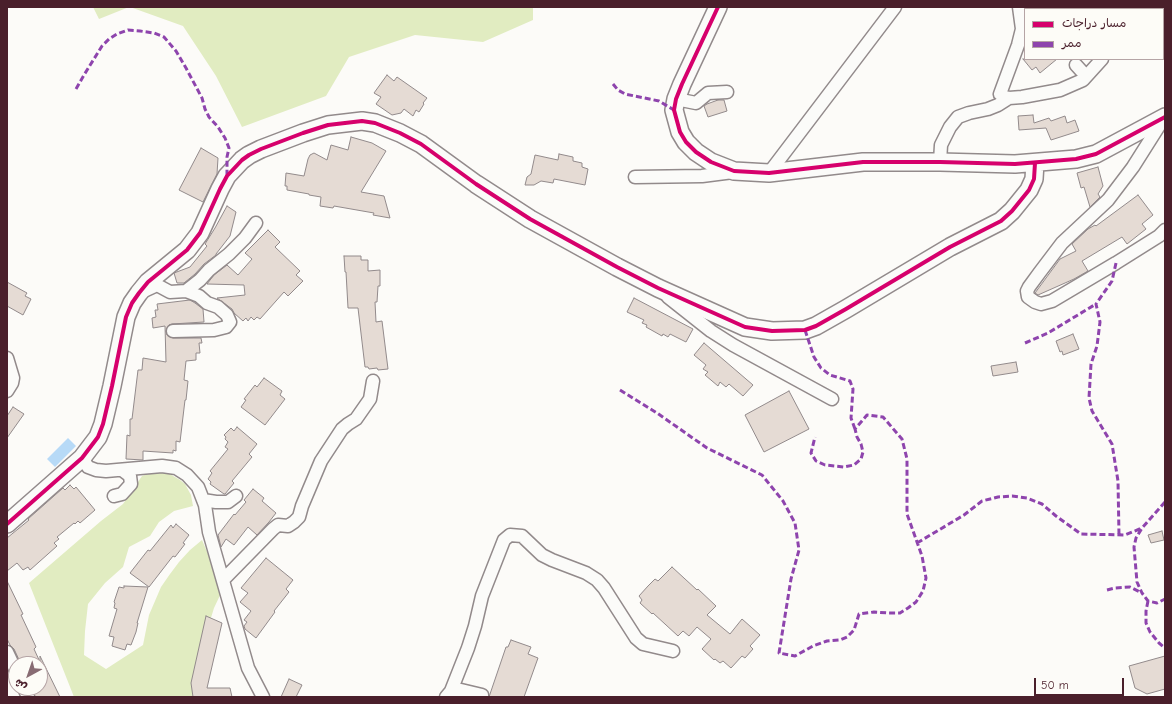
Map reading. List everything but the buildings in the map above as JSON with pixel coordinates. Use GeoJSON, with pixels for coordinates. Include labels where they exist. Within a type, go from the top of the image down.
{"type":"FeatureCollection","features":[{"type":"Feature","properties":{"kind":"street"},"geometry":{"type":"LineString","coordinates":[[718,7],[694,56],[676,99],[674,110],[680,132],[686,142],[696,152],[711,162],[734,171]]}},
{"type":"Feature","properties":{"kind":"street"},"geometry":{"type":"LineString","coordinates":[[769,173],[896,7]]}},
{"type":"Feature","properties":{"kind":"street"},"geometry":{"type":"LineString","coordinates":[[1019,7],[1022,29],[1018,45],[1000,94],[1004,97],[1022,97],[1060,90],[1082,80],[1101,60]]}},
{"type":"Feature","properties":{"kind":"street"},"geometry":{"type":"LineString","coordinates":[[1076,65],[1086,76]]}},
{"type":"Feature","properties":{"kind":"street"},"geometry":{"type":"LineString","coordinates":[[676,99],[696,104],[708,93],[727,92]]}},
{"type":"Feature","properties":{"kind":"street"},"geometry":{"type":"LineString","coordinates":[[940,162],[941,145],[950,127],[958,117],[998,106],[1009,98]]}},
{"type":"Feature","properties":{"kind":"street"},"geometry":{"type":"LineString","coordinates":[[635,177],[702,176],[734,171],[769,173],[863,162],[1015,164],[1076,159],[1096,154],[1165,117]]}},
{"type":"Feature","properties":{"kind":"street"},"geometry":{"type":"LineString","coordinates":[[1165,117],[1133,167],[1108,200],[1062,242],[1028,287],[1028,296],[1035,302],[1041,304],[1052,301],[1159,236],[1165,230]]}},
{"type":"Feature","properties":{"kind":"street"},"geometry":{"type":"LineString","coordinates":[[7,524],[82,458],[96,440],[103,424],[126,317],[132,303],[148,282],[187,250],[200,233],[227,176],[242,160],[261,149],[303,133],[328,125],[362,121],[384,126],[421,144],[476,184],[530,219],[658,288],[745,327],[772,331],[805,330],[816,326],[950,247],[1001,221],[1012,211],[1029,190],[1034,179],[1035,163]]}},
{"type":"Feature","properties":{"kind":"street"},"geometry":{"type":"LineString","coordinates":[[186,291],[229,254],[245,238],[256,223]]}},
{"type":"Feature","properties":{"kind":"street"},"geometry":{"type":"LineString","coordinates":[[139,293],[157,285],[170,292],[186,291],[199,296],[208,303],[218,307],[227,315],[230,322],[226,327],[214,330],[173,331]]}},
{"type":"Feature","properties":{"kind":"street"},"geometry":{"type":"LineString","coordinates":[[658,288],[711,331],[733,345],[832,399]]}},
{"type":"Feature","properties":{"kind":"street"},"geometry":{"type":"LineString","coordinates":[[7,358],[13,378],[7,391]]}},
{"type":"Feature","properties":{"kind":"street"},"geometry":{"type":"LineString","coordinates":[[223,580],[273,529],[278,525],[288,526],[299,517],[302,506],[321,461],[342,429],[356,419],[370,399],[374,381]]}},
{"type":"Feature","properties":{"kind":"street"},"geometry":{"type":"LineString","coordinates":[[82,458],[88,466],[96,470],[106,471],[162,466],[176,468],[187,475],[198,487],[205,505],[209,532],[248,668],[263,697]]}},
{"type":"Feature","properties":{"kind":"street"},"geometry":{"type":"LineString","coordinates":[[114,496],[122,494],[131,484],[130,476],[122,470]]}},
{"type":"Feature","properties":{"kind":"street"},"geometry":{"type":"LineString","coordinates":[[203,500],[228,502],[236,496]]}},
{"type":"Feature","properties":{"kind":"street"},"geometry":{"type":"LineString","coordinates":[[448,694],[468,648],[482,596],[504,540],[510,535],[522,536],[542,555],[586,573],[597,580],[604,588],[636,638],[644,644],[673,651]]}},
{"type":"Feature","properties":{"kind":"street"},"geometry":{"type":"LineString","coordinates":[[448,694],[461,690],[482,695]]}},
{"type":"Feature","properties":{"kind":"green space"},"geometry":{"type":"Polygon","coordinates":[[[93,7],[129,7],[99,19],[93,7]]]}},
{"type":"Feature","properties":{"kind":"green space"},"geometry":{"type":"Polygon","coordinates":[[[130,7],[533,7],[533,20],[483,42],[415,35],[349,57],[326,96],[242,127],[216,76],[183,26],[130,7]]]}},
{"type":"Feature","properties":{"kind":"green space"},"geometry":{"type":"Polygon","coordinates":[[[155,472],[168,473],[185,484],[191,495],[193,506],[174,511],[159,522],[150,536],[129,547],[123,567],[105,583],[88,604],[84,655],[106,669],[143,645],[149,615],[161,587],[179,562],[202,540],[223,589],[214,608],[194,673],[198,697],[74,697],[29,583],[123,504],[142,476],[155,472]]]}},
{"type":"Feature","properties":{"kind":"water"},"geometry":{"type":"Polygon","coordinates":[[[68,438],[76,446],[55,467],[47,459],[68,438]]]}},
{"type":"Feature","properties":{"kind":"marked path"},"geometry":{"type":"LineString","coordinates":[[76,89],[102,46],[117,34],[128,30],[154,33],[164,37],[176,51],[202,98],[209,117],[225,138],[229,148],[227,157],[227,176]]}},
{"type":"Feature","properties":{"kind":"marked path"},"geometry":{"type":"LineString","coordinates":[[613,84],[618,90],[625,94],[659,101],[674,110]]}},
{"type":"Feature","properties":{"kind":"marked path"},"geometry":{"type":"LineString","coordinates":[[1116,263],[1112,281],[1096,304],[1100,322],[1097,346],[1091,364],[1089,398],[1092,411],[1112,444],[1118,481],[1119,535]]}},
{"type":"Feature","properties":{"kind":"marked path"},"geometry":{"type":"LineString","coordinates":[[1025,343],[1048,333],[1096,304]]}},
{"type":"Feature","properties":{"kind":"marked path"},"geometry":{"type":"LineString","coordinates":[[805,330],[814,357],[821,368],[830,375],[850,381],[853,389],[851,418],[855,429]]}},
{"type":"Feature","properties":{"kind":"marked path"},"geometry":{"type":"LineString","coordinates":[[620,390],[657,413],[707,448],[762,475],[783,501],[795,523],[799,550],[791,579],[779,653],[795,656],[813,646],[827,641],[840,640],[847,637],[854,630],[859,614],[874,612],[900,613],[916,602],[923,591],[926,578],[922,556],[907,514],[907,459],[902,439],[883,417],[867,415],[855,429],[863,452],[861,459],[854,465],[844,467],[825,465],[816,461],[811,453],[815,437]]}},
{"type":"Feature","properties":{"kind":"marked path"},"geometry":{"type":"LineString","coordinates":[[917,543],[964,515],[982,501],[998,497],[1012,496],[1027,498],[1042,504],[1081,534],[1125,535],[1142,528]]}},
{"type":"Feature","properties":{"kind":"marked path"},"geometry":{"type":"LineString","coordinates":[[1165,502],[1142,528],[1136,538],[1134,547],[1137,582],[1142,593],[1148,601],[1157,603],[1165,599]]}},
{"type":"Feature","properties":{"kind":"marked path"},"geometry":{"type":"LineString","coordinates":[[1107,590],[1130,587],[1142,593]]}},
{"type":"Feature","properties":{"kind":"marked path"},"geometry":{"type":"LineString","coordinates":[[1148,601],[1146,623],[1150,632],[1165,648]]}},
{"type":"Feature","properties":{"kind":"cycle path"},"geometry":{"type":"LineString","coordinates":[[718,7],[682,84],[676,99],[674,110],[680,132],[686,142],[696,152],[711,162],[734,171],[769,173],[863,162],[1015,164],[1076,159],[1096,154],[1165,117]]}},
{"type":"Feature","properties":{"kind":"cycle path"},"geometry":{"type":"LineString","coordinates":[[7,524],[82,458],[98,437],[103,424],[112,386],[126,317],[132,303],[148,282],[187,250],[200,233],[227,176],[242,160],[249,155],[303,133],[328,125],[362,121],[375,123],[400,133],[421,144],[476,184],[530,219],[617,267],[658,288],[745,327],[772,331],[805,330],[816,326],[950,247],[1001,221],[1012,211],[1029,190],[1034,179],[1035,163]]}}]}
